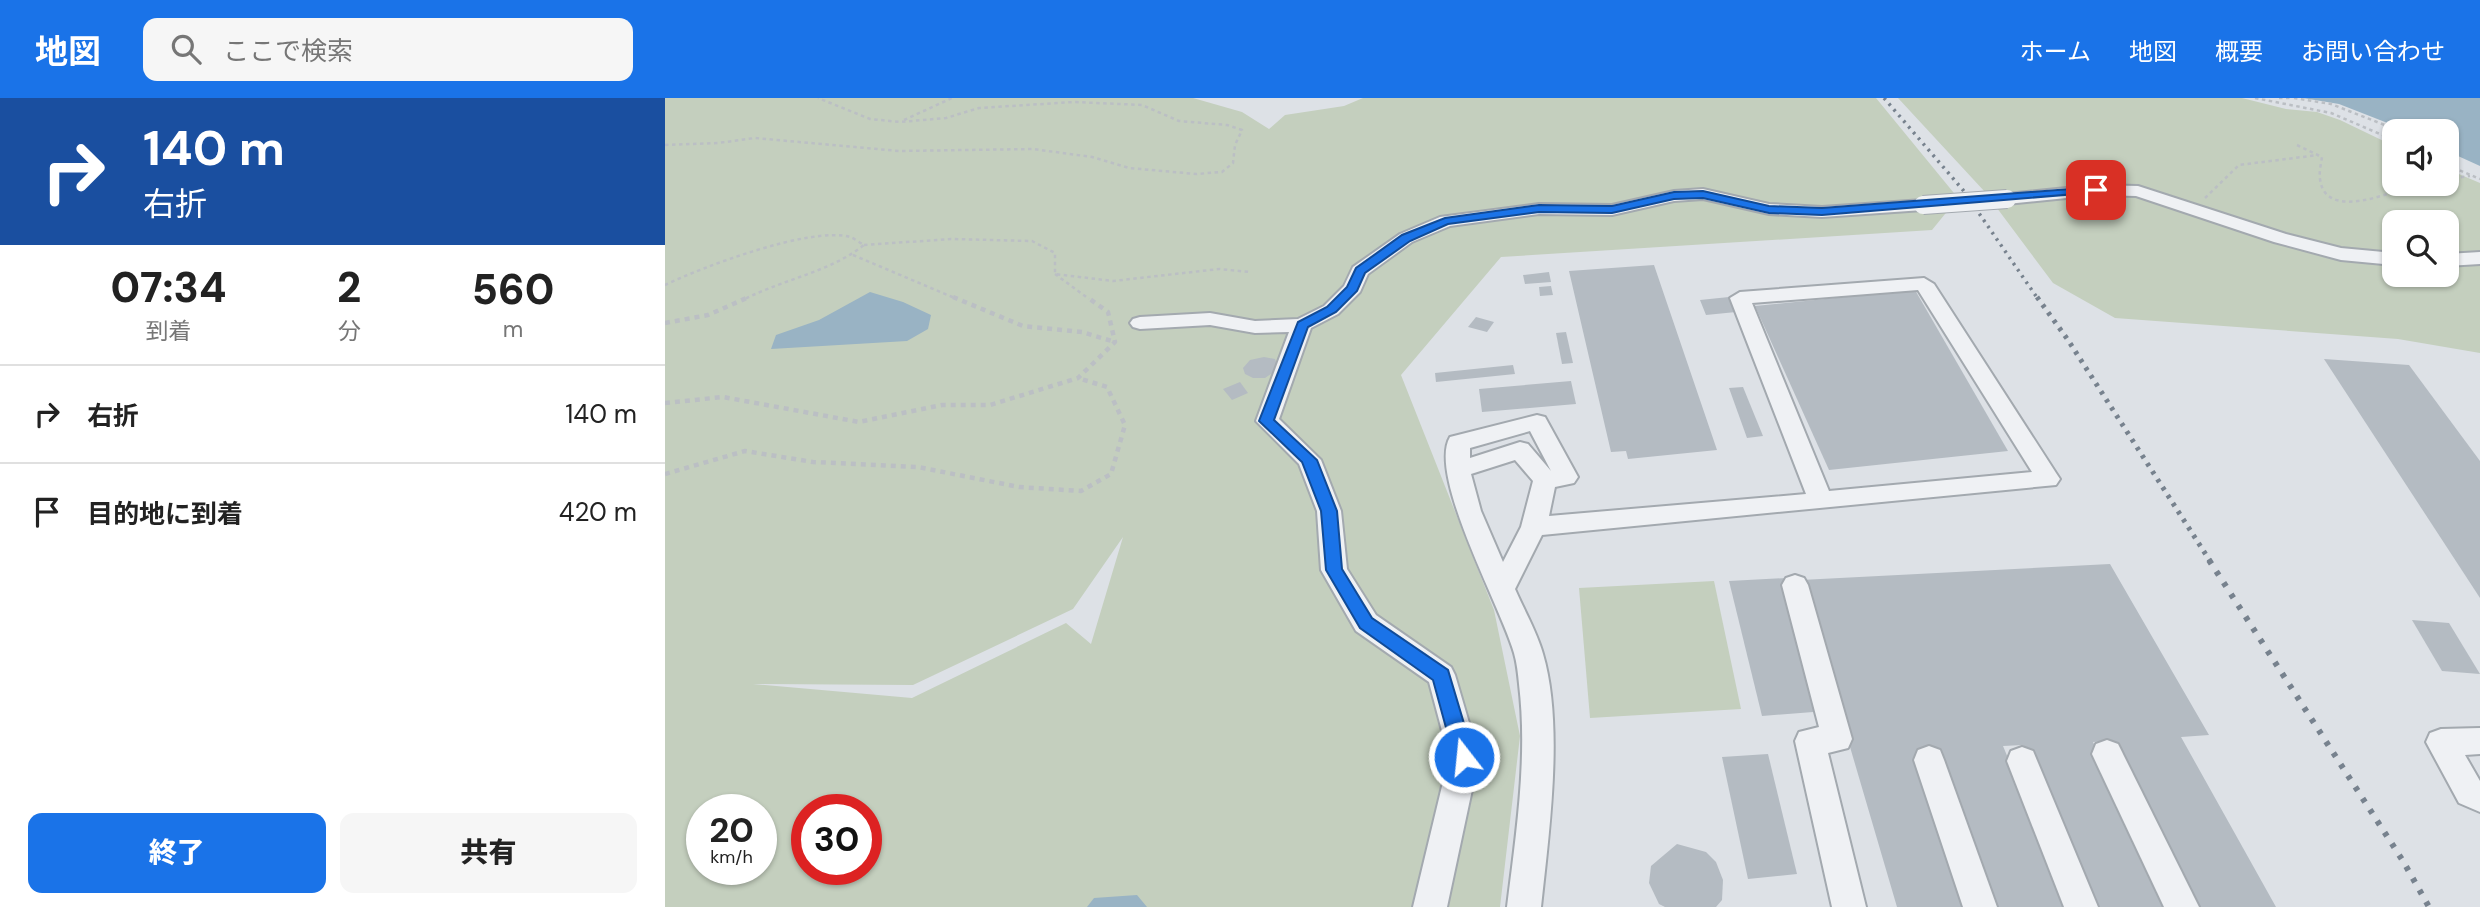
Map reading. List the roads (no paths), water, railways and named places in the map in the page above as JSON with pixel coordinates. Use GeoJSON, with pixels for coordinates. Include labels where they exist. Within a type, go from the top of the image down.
{"type":"FeatureCollection","features":[{"type":"Feature","properties":{"kind":"street"},"geometry":{"type":"LineString","coordinates":[[1140,323],[1210,319],[1255,327],[1303,325],[1332,310],[1353,288],[1360,271],[1369,264],[1406,238],[1445,221],[1539,209],[1612,210],[1674,195],[1703,194],[1769,209],[1822,212],[2096,190],[2138,191],[2280,238],[2341,254],[2382,258]]}},
{"type":"Feature","properties":{"kind":"street"},"geometry":{"type":"LineString","coordinates":[[2459,259],[2480,258]]}},
{"type":"Feature","properties":{"kind":"street"},"geometry":{"type":"LineString","coordinates":[[1534,527],[1821,501],[2048,479],[1924,284],[1740,298],[1821,501]]}},
{"type":"Feature","properties":{"kind":"street"},"geometry":{"type":"LineString","coordinates":[[1303,325],[1267,421],[1309,460],[1329,511],[1334,570],[1366,623],[1441,675],[1464,757],[1430,907]]}},
{"type":"Feature","properties":{"kind":"street"},"geometry":{"type":"LineString","coordinates":[[1503,587],[1534,527],[1545,480],[1520,450],[1458,470],[1469,511],[1529,654],[1538,719],[1534,820],[1524,907]]}},
{"type":"Feature","properties":{"kind":"street"},"geometry":{"type":"LineString","coordinates":[[1795,585],[1837,739],[1809,741],[1849,907]]}},
{"type":"Feature","properties":{"kind":"street"},"geometry":{"type":"LineString","coordinates":[[2480,741],[2441,741],[2470,793],[2480,797]]}},
{"type":"Feature","properties":{"kind":"street"},"geometry":{"type":"LineString","coordinates":[[2107,754],[2182,907]]}},
{"type":"Feature","properties":{"kind":"street"},"geometry":{"type":"LineString","coordinates":[[1929,760],[1980,907]]}},
{"type":"Feature","properties":{"kind":"street"},"geometry":{"type":"LineString","coordinates":[[2022,761],[2081,907]]}},
{"type":"Feature","properties":{"kind":"water"},"geometry":{"type":"Polygon","coordinates":[[[2303,98],[2480,98],[2480,166],[2459,156],[2459,119],[2382,121],[2339,104],[2303,98]]]}},
{"type":"Feature","properties":{"kind":"water"},"geometry":{"type":"Polygon","coordinates":[[[870,292],[903,302],[931,315],[928,329],[907,341],[771,349],[776,335],[819,320],[870,292]]]}},
{"type":"Feature","properties":{"kind":"water"},"geometry":{"type":"Polygon","coordinates":[[[1137,895],[1147,907],[1087,907],[1094,898],[1137,895]]]}},
{"type":"Feature","properties":{"kind":"railway"},"geometry":{"type":"LineString","coordinates":[[1884,98],[1963,190],[2038,299]]}},
{"type":"Feature","properties":{"kind":"railway"},"geometry":{"type":"LineString","coordinates":[[2037,297],[2068,340],[2210,561]]}},
{"type":"Feature","properties":{"kind":"railway"},"geometry":{"type":"LineString","coordinates":[[2209,560],[2403,861],[2429,907]]}}]}
